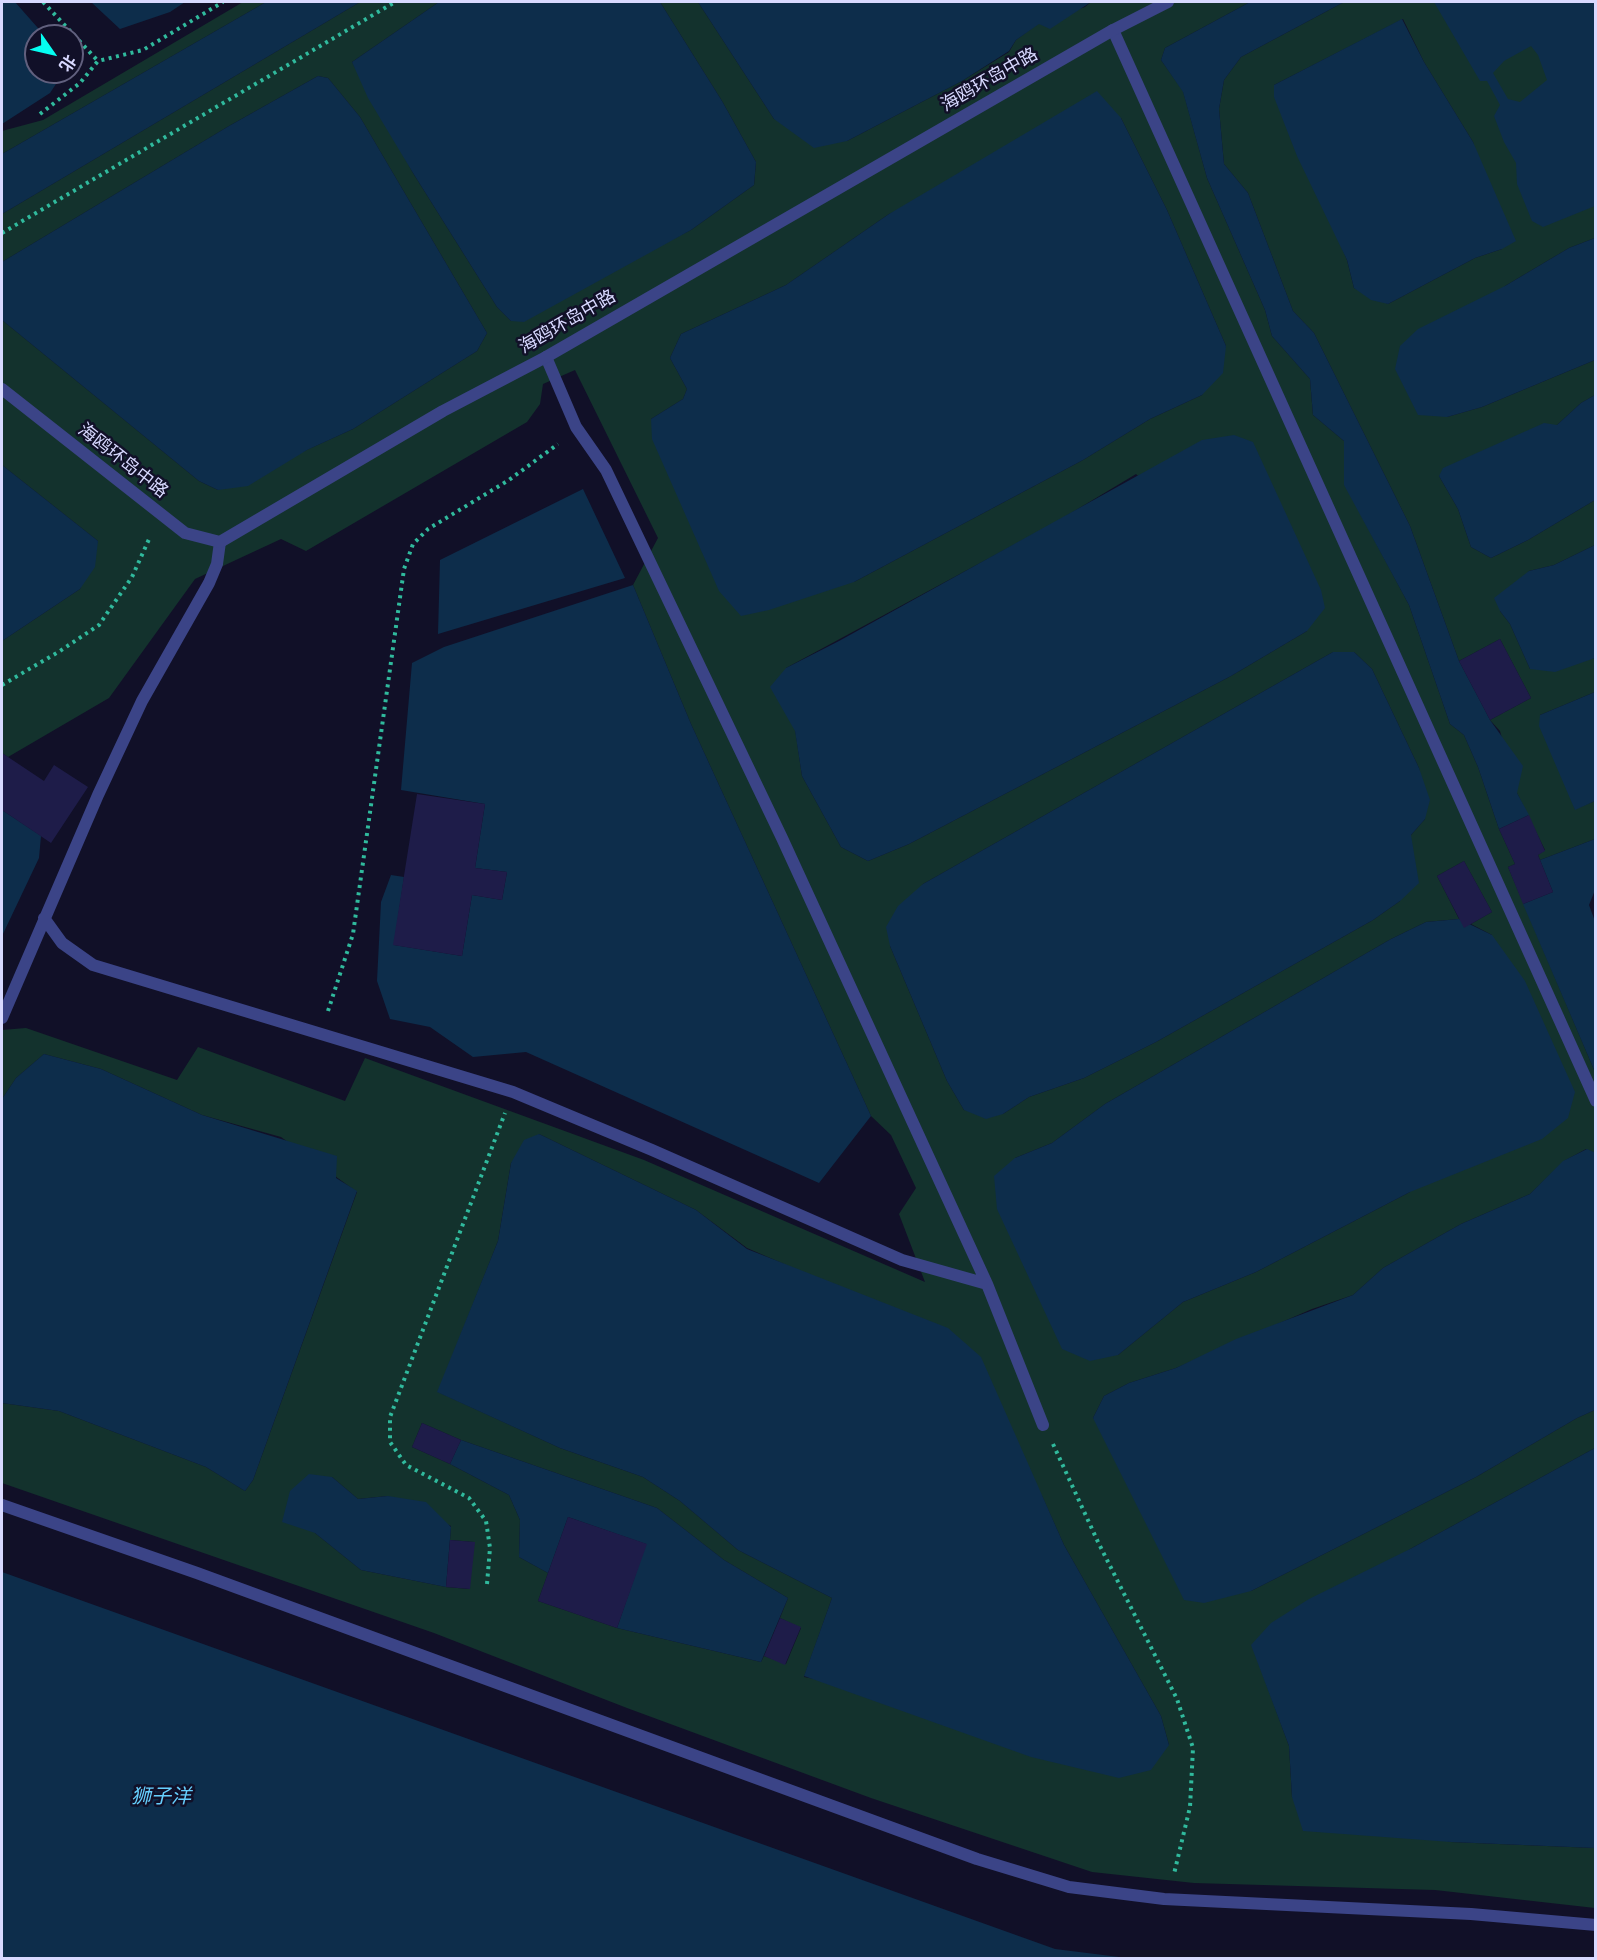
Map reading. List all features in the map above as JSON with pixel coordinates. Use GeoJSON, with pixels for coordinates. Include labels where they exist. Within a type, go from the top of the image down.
{"type":"FeatureCollection","features":[{"type":"Feature","properties":{"kind":"street","name":"海鸥环岛中路"},"geometry":{"type":"LineString","coordinates":[[2,389],[186,533],[220,542],[443,411],[546,357],[1113,30],[1168,2]]}},
{"type":"Feature","properties":{"kind":"street"},"geometry":{"type":"LineString","coordinates":[[1113,30],[1596,1101]]}},
{"type":"Feature","properties":{"kind":"street"},"geometry":{"type":"LineString","coordinates":[[546,357],[576,427],[606,470],[782,838],[987,1284],[1043,1425]]}},
{"type":"Feature","properties":{"kind":"street"},"geometry":{"type":"LineString","coordinates":[[2,1018],[44,918],[142,701],[209,583],[217,564],[220,542]]}},
{"type":"Feature","properties":{"kind":"street"},"geometry":{"type":"LineString","coordinates":[[44,918],[62,943],[93,965],[513,1092],[902,1260],[987,1284]]}},
{"type":"Feature","properties":{"kind":"street"},"geometry":{"type":"LineString","coordinates":[[2,1505],[197,1573],[977,1859],[1069,1887],[1164,1899],[1471,1914],[1596,1925]]}},
{"type":"Feature","properties":{"kind":"path"},"geometry":{"type":"LineString","coordinates":[[43,2],[98,61]]}},
{"type":"Feature","properties":{"kind":"path"},"geometry":{"type":"LineString","coordinates":[[40,114],[80,83],[98,61],[143,50],[223,2]]}},
{"type":"Feature","properties":{"kind":"path"},"geometry":{"type":"LineString","coordinates":[[2,232],[395,2]]}},
{"type":"Feature","properties":{"kind":"path"},"geometry":{"type":"LineString","coordinates":[[318,1032],[331,1004],[353,934],[404,569],[413,544],[428,529],[509,480],[551,450],[576,427]]}},
{"type":"Feature","properties":{"kind":"path"},"geometry":{"type":"LineString","coordinates":[[2,684],[60,651],[99,625],[132,577],[161,515]]}},
{"type":"Feature","properties":{"kind":"path"},"geometry":{"type":"LineString","coordinates":[[487,1584],[490,1548],[486,1521],[469,1498],[406,1465],[390,1442],[390,1417],[513,1092]]}},
{"type":"Feature","properties":{"kind":"path"},"geometry":{"type":"LineString","coordinates":[[1043,1425],[1098,1542],[1177,1699],[1193,1748],[1190,1807],[1180,1859],[1164,1899]]}},
{"type":"Feature","properties":{"kind":"green space"},"geometry":{"type":"Polygon","coordinates":[[[243,2],[266,2],[2,154],[2,131],[43,120],[243,2]]]}},
{"type":"Feature","properties":{"kind":"green space"},"geometry":{"type":"Polygon","coordinates":[[[360,2],[439,2],[352,62],[413,173],[497,307],[511,321],[691,230],[754,185],[756,162],[722,101],[660,2],[698,2],[774,119],[847,141],[962,81],[1009,52],[1016,40],[1039,23],[1085,7],[1091,2],[1250,2],[1165,48],[1161,60],[1183,91],[1207,178],[1265,310],[1272,336],[1310,379],[1313,415],[1344,441],[1345,485],[1409,605],[1450,724],[1464,735],[1478,767],[1499,829],[1515,864],[1508,867],[1595,1072],[1595,1153],[1586,1149],[1564,1161],[1530,1194],[1461,1224],[1383,1268],[1353,1295],[1312,1309],[1176,1368],[1129,1383],[1104,1396],[1093,1418],[1251,1591],[1476,1477],[1577,1418],[1595,1410],[1595,1448],[1412,1548],[1252,1645],[1289,1746],[1292,1797],[1451,1842],[1595,1848],[1595,1908],[1435,1890],[1194,1883],[1092,1872],[871,1798],[627,1708],[434,1633],[2,1483],[2,1403],[59,1411],[206,1467],[245,1491],[253,1480],[357,1192],[281,1137],[202,1115],[101,1069],[44,1054],[16,1078],[2,1099],[2,1030],[26,1028],[177,1080],[198,1047],[345,1101],[365,1058],[644,1160],[925,1282],[899,1214],[916,1188],[891,1135],[871,1116],[691,724],[633,585],[658,538],[575,370],[543,384],[540,404],[527,422],[306,551],[281,539],[195,579],[109,698],[8,757],[2,753],[2,641],[80,589],[98,541],[2,465],[2,320],[199,481],[218,490],[353,429],[477,351],[487,333],[360,117],[328,78],[318,76],[229,126],[2,262],[2,214],[360,2]],[[1121,118],[889,214],[786,285],[681,334],[670,358],[687,389],[683,399],[651,419],[854,582],[1083,460],[1150,419],[1202,395],[1226,346],[1167,210],[1121,118]],[[1136,474],[1056,522],[786,668],[802,776],[841,847],[868,861],[909,844],[1231,676],[1307,631],[1136,474]],[[1333,652],[923,884],[890,946],[947,1081],[964,1110],[1003,1114],[1029,1097],[1084,1078],[1156,1042],[1373,920],[1400,901],[1411,835],[1425,819],[1419,768],[1372,669],[1354,652],[1333,652]],[[1464,861],[1437,876],[1459,919],[1426,922],[1391,939],[1105,1104],[1052,1143],[1015,1158],[1118,1355],[1183,1302],[1256,1272],[1410,1192],[1492,935],[1471,924],[1492,912],[1464,861]],[[539,1134],[511,1163],[498,1241],[438,1392],[560,1448],[643,1477],[680,1501],[738,1550],[832,1598],[804,1677],[1169,1745],[1161,1716],[1064,1545],[1042,1496],[784,1264],[747,1248],[696,1210],[539,1134]],[[422,1423],[412,1447],[509,1495],[520,1520],[519,1557],[548,1573],[538,1601],[617,1628],[761,1662],[764,1656],[786,1664],[801,1628],[780,1618],[788,1598],[724,1560],[657,1508],[461,1440],[422,1423]],[[332,1477],[315,1533],[361,1570],[446,1587],[469,1589],[474,1542],[450,1540],[451,1526],[388,1496],[358,1499],[332,1477]]]}},
{"type":"Feature","properties":{"kind":"green space"},"geometry":{"type":"Polygon","coordinates":[[[1344,2],[1595,2],[1595,238],[1569,248],[1505,286],[1447,417],[1482,407],[1595,360],[1595,395],[1581,403],[1557,425],[1439,476],[1458,509],[1471,547],[1491,558],[1528,540],[1595,500],[1595,545],[1554,565],[1529,571],[1500,611],[1510,624],[1530,669],[1595,658],[1595,692],[1540,715],[1575,809],[1595,801],[1595,839],[1540,860],[1538,855],[1545,850],[1517,793],[1500,731],[1490,720],[1531,698],[1500,639],[1459,661],[1410,526],[1314,333],[1293,311],[1248,193],[1224,164],[1219,109],[1224,80],[1241,57],[1344,2]],[[1403,19],[1274,85],[1347,260],[1354,288],[1388,304],[1475,258],[1502,249],[1473,142],[1424,62],[1403,19]]]}},
{"type":"Feature","properties":{"kind":"water"},"geometry":{"type":"Polygon","coordinates":[[[2,2],[15,2],[34,24],[24,24],[24,84],[56,84],[50,93],[2,124],[2,2]]]}},
{"type":"Feature","properties":{"kind":"water"},"geometry":{"type":"Polygon","coordinates":[[[91,2],[185,2],[170,12],[120,29],[91,2]]]}},
{"type":"Feature","properties":{"kind":"water"},"geometry":{"type":"Polygon","coordinates":[[[266,2],[360,2],[2,214],[2,154],[266,2]]]}},
{"type":"Feature","properties":{"kind":"water"},"geometry":{"type":"Polygon","coordinates":[[[439,2],[660,2],[722,101],[756,162],[754,185],[691,230],[524,322],[511,321],[497,307],[413,173],[368,98],[352,62],[439,2]]]}},
{"type":"Feature","properties":{"kind":"water"},"geometry":{"type":"Polygon","coordinates":[[[698,2],[1091,2],[1050,29],[1039,24],[1016,40],[1009,51],[962,81],[847,141],[814,148],[774,119],[698,2]]]}},
{"type":"Feature","properties":{"kind":"water"},"geometry":{"type":"Polygon","coordinates":[[[1250,2],[1344,2],[1241,57],[1224,80],[1219,109],[1224,164],[1248,193],[1293,311],[1314,333],[1410,526],[1459,661],[1490,720],[1523,766],[1517,793],[1529,815],[1499,829],[1478,767],[1464,735],[1450,724],[1409,605],[1344,485],[1344,441],[1313,415],[1310,379],[1272,336],[1265,310],[1207,178],[1183,92],[1161,60],[1165,48],[1250,2]]]}},
{"type":"Feature","properties":{"kind":"water"},"geometry":{"type":"Polygon","coordinates":[[[1434,2],[1595,2],[1595,206],[1543,227],[1532,221],[1517,184],[1516,163],[1504,142],[1494,116],[1500,105],[1487,81],[1480,81],[1434,2]],[[1531,46],[1504,61],[1493,73],[1508,99],[1520,102],[1547,80],[1538,55],[1531,46]]]}},
{"type":"Feature","properties":{"kind":"water"},"geometry":{"type":"Polygon","coordinates":[[[1402,19],[1424,62],[1473,142],[1516,241],[1502,249],[1475,258],[1388,304],[1371,300],[1354,288],[1347,260],[1297,156],[1274,97],[1274,85],[1402,19]]]}},
{"type":"Feature","properties":{"kind":"water"},"geometry":{"type":"Polygon","coordinates":[[[318,76],[328,78],[360,117],[487,333],[477,351],[353,429],[307,450],[248,486],[218,490],[199,481],[2,320],[2,262],[229,126],[318,76]]]}},
{"type":"Feature","properties":{"kind":"water"},"geometry":{"type":"Polygon","coordinates":[[[1097,91],[1121,118],[1167,210],[1226,346],[1223,373],[1202,395],[1150,419],[1083,460],[854,582],[769,610],[741,616],[719,591],[652,439],[651,419],[683,399],[687,389],[670,358],[681,334],[786,285],[889,214],[1097,91]]]}},
{"type":"Feature","properties":{"kind":"water"},"geometry":{"type":"Polygon","coordinates":[[[1595,238],[1595,360],[1482,407],[1447,417],[1418,415],[1395,369],[1400,346],[1418,329],[1505,286],[1569,248],[1595,238]]]}},
{"type":"Feature","properties":{"kind":"water"},"geometry":{"type":"Polygon","coordinates":[[[1595,395],[1595,500],[1528,540],[1491,558],[1471,547],[1458,509],[1439,476],[1443,468],[1544,423],[1557,425],[1581,403],[1595,395]]]}},
{"type":"Feature","properties":{"kind":"water"},"geometry":{"type":"Polygon","coordinates":[[[1234,435],[1253,442],[1321,590],[1325,608],[1307,631],[1231,676],[909,844],[868,861],[841,847],[802,776],[795,731],[770,687],[786,668],[1202,440],[1234,435]]]}},
{"type":"Feature","properties":{"kind":"water"},"geometry":{"type":"Polygon","coordinates":[[[2,465],[98,541],[95,567],[80,589],[2,641],[2,465]]]}},
{"type":"Feature","properties":{"kind":"water"},"geometry":{"type":"Polygon","coordinates":[[[583,489],[625,578],[438,634],[440,560],[583,489]]]}},
{"type":"Feature","properties":{"kind":"water"},"geometry":{"type":"Polygon","coordinates":[[[1595,545],[1595,658],[1555,672],[1530,669],[1510,624],[1494,598],[1529,571],[1554,565],[1595,545]]]}},
{"type":"Feature","properties":{"kind":"water"},"geometry":{"type":"Polygon","coordinates":[[[633,585],[691,724],[871,1116],[819,1183],[526,1052],[473,1057],[430,1027],[390,1019],[377,981],[381,902],[391,875],[404,877],[394,945],[462,956],[472,895],[502,900],[507,872],[475,868],[485,804],[401,790],[412,663],[444,647],[633,585]]]}},
{"type":"Feature","properties":{"kind":"water"},"geometry":{"type":"Polygon","coordinates":[[[1333,652],[1354,652],[1372,669],[1419,768],[1430,800],[1425,819],[1411,835],[1419,883],[1400,901],[1373,920],[1156,1042],[1084,1078],[1029,1097],[1003,1114],[986,1119],[964,1110],[947,1081],[890,946],[886,927],[898,906],[923,884],[1333,652]]]}},
{"type":"Feature","properties":{"kind":"water"},"geometry":{"type":"Polygon","coordinates":[[[1595,692],[1595,801],[1575,810],[1539,726],[1540,715],[1595,692]]]}},
{"type":"Feature","properties":{"kind":"water"},"geometry":{"type":"Polygon","coordinates":[[[2,810],[41,836],[39,858],[2,936],[2,810]]]}},
{"type":"Feature","properties":{"kind":"water"},"geometry":{"type":"Polygon","coordinates":[[[1595,839],[1595,890],[1589,905],[1596,924],[1595,1072],[1523,904],[1553,892],[1540,860],[1595,839]]]}},
{"type":"Feature","properties":{"kind":"water"},"geometry":{"type":"Polygon","coordinates":[[[1459,919],[1492,935],[1525,981],[1575,1092],[1568,1118],[1542,1139],[1410,1192],[1256,1272],[1183,1302],[1118,1355],[1090,1361],[1062,1349],[997,1209],[994,1176],[1015,1158],[1052,1143],[1105,1104],[1391,939],[1426,922],[1459,919]]]}},
{"type":"Feature","properties":{"kind":"water"},"geometry":{"type":"Polygon","coordinates":[[[44,1054],[101,1069],[202,1115],[337,1156],[336,1178],[357,1191],[253,1480],[245,1491],[206,1467],[59,1411],[2,1403],[2,1099],[16,1078],[44,1054]]]}},
{"type":"Feature","properties":{"kind":"water"},"geometry":{"type":"Polygon","coordinates":[[[539,1134],[696,1210],[747,1249],[948,1328],[981,1357],[1064,1545],[1161,1716],[1169,1745],[1151,1770],[1119,1778],[1031,1757],[804,1676],[832,1598],[738,1550],[680,1501],[643,1477],[560,1448],[437,1392],[498,1241],[511,1163],[524,1140],[539,1134]]]}},
{"type":"Feature","properties":{"kind":"water"},"geometry":{"type":"Polygon","coordinates":[[[1587,1149],[1596,1153],[1595,1410],[1577,1418],[1476,1477],[1251,1591],[1204,1603],[1184,1600],[1093,1418],[1104,1396],[1129,1383],[1176,1368],[1236,1339],[1353,1295],[1383,1268],[1461,1224],[1530,1194],[1563,1161],[1587,1149]]]}},
{"type":"Feature","properties":{"kind":"water"},"geometry":{"type":"Polygon","coordinates":[[[461,1440],[657,1508],[724,1560],[788,1598],[761,1662],[617,1628],[646,1544],[568,1517],[548,1573],[519,1557],[520,1520],[509,1495],[450,1464],[461,1440]]]}},
{"type":"Feature","properties":{"kind":"water"},"geometry":{"type":"Polygon","coordinates":[[[1595,1448],[1595,1848],[1451,1842],[1303,1831],[1292,1797],[1289,1746],[1251,1645],[1271,1623],[1309,1599],[1412,1548],[1595,1448]]]}},
{"type":"Feature","properties":{"kind":"water"},"geometry":{"type":"Polygon","coordinates":[[[309,1474],[332,1477],[358,1499],[388,1496],[426,1502],[451,1527],[446,1587],[361,1570],[315,1533],[282,1522],[290,1491],[309,1474]]]}},
{"type":"Feature","properties":{"kind":"water","name":"狮子洋"},"geometry":{"type":"Polygon","coordinates":[[[2,1572],[1055,1949],[1127,1958],[2,1958],[2,1572]]]}},
{"type":"Feature","properties":{"kind":"building"},"geometry":{"type":"Polygon","coordinates":[[[1500,639],[1531,698],[1490,720],[1459,661],[1500,639]]]}},
{"type":"Feature","properties":{"kind":"building"},"geometry":{"type":"Polygon","coordinates":[[[2,753],[44,781],[54,765],[88,787],[51,843],[2,810],[2,753]]]}},
{"type":"Feature","properties":{"kind":"building"},"geometry":{"type":"Polygon","coordinates":[[[417,794],[485,804],[475,868],[507,872],[502,900],[472,895],[462,956],[393,945],[417,794]]]}},
{"type":"Feature","properties":{"kind":"building"},"geometry":{"type":"Polygon","coordinates":[[[1529,815],[1545,851],[1538,855],[1553,892],[1523,904],[1508,867],[1515,864],[1499,829],[1529,815]]]}},
{"type":"Feature","properties":{"kind":"building"},"geometry":{"type":"Polygon","coordinates":[[[1464,861],[1492,912],[1464,928],[1437,876],[1464,861]]]}},
{"type":"Feature","properties":{"kind":"building"},"geometry":{"type":"Polygon","coordinates":[[[422,1423],[461,1440],[450,1464],[412,1447],[422,1423]]]}},
{"type":"Feature","properties":{"kind":"building"},"geometry":{"type":"Polygon","coordinates":[[[568,1517],[647,1544],[617,1628],[538,1601],[568,1517]]]}},
{"type":"Feature","properties":{"kind":"building"},"geometry":{"type":"Polygon","coordinates":[[[450,1540],[475,1542],[470,1589],[446,1587],[450,1540]]]}},
{"type":"Feature","properties":{"kind":"building"},"geometry":{"type":"Polygon","coordinates":[[[780,1618],[801,1627],[785,1665],[764,1656],[780,1618]]]}}]}
